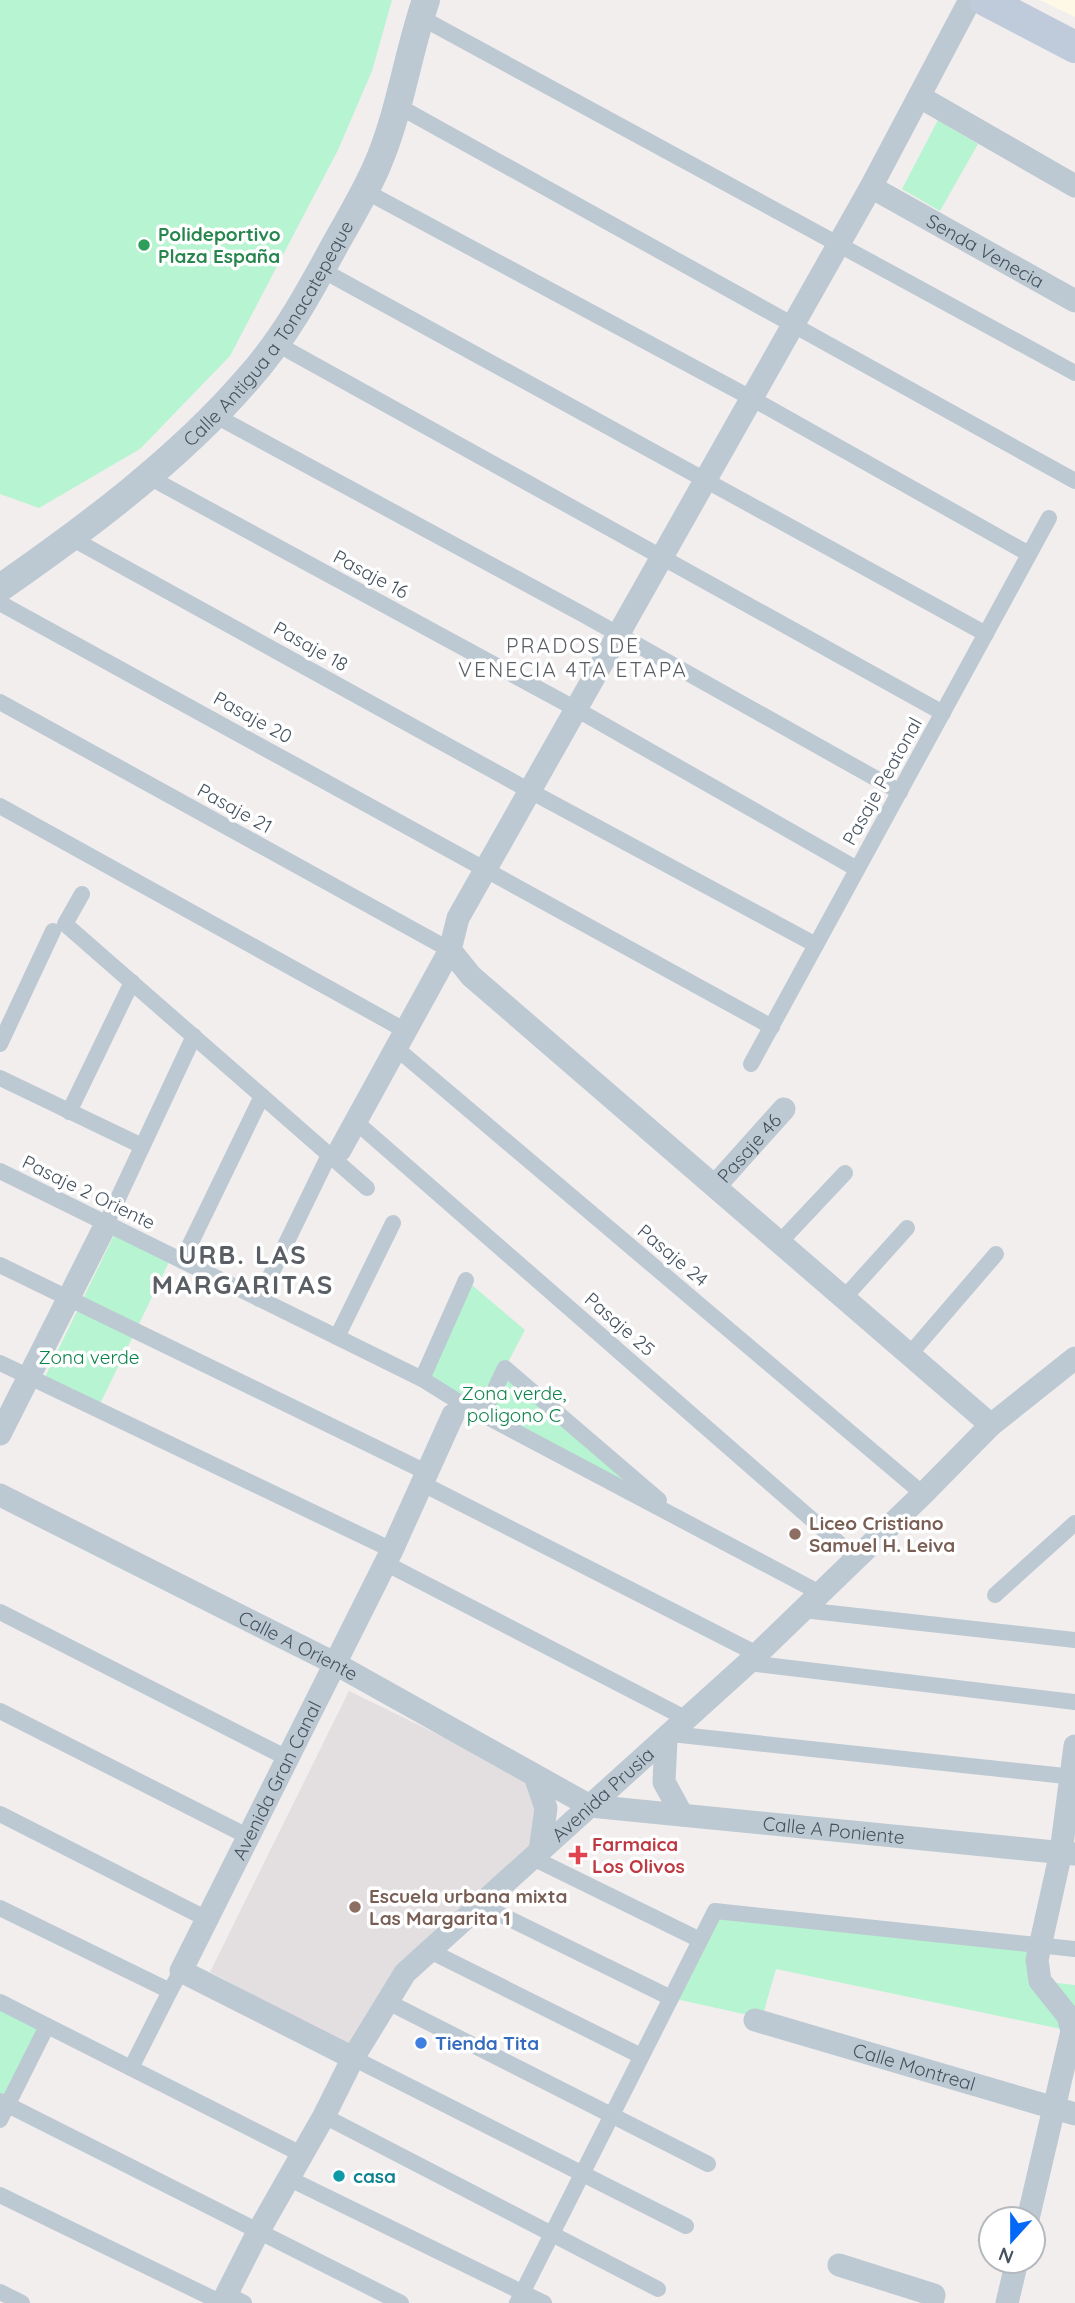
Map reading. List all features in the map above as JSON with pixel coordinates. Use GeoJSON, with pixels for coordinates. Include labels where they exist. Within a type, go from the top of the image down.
{"type":"FeatureCollection","features":[{"type":"Feature","properties":{"kind":"main road"},"geometry":{"type":"LineString","coordinates":[[984,2],[1036,5],[1075,24]]}},
{"type":"Feature","properties":{"kind":"main road"},"geometry":{"type":"LineString","coordinates":[[984,2],[1075,47]]}},
{"type":"Feature","properties":{"kind":"street"},"geometry":{"type":"LineString","coordinates":[[259,1299],[335,1153],[356,1122],[450,950],[458,918],[920,97],[984,2]]}},
{"type":"Feature","properties":{"kind":"street"},"geometry":{"type":"LineString","coordinates":[[423,9],[838,245],[1075,373]]}},
{"type":"Feature","properties":{"kind":"street","name":"Calle Antigua a Tonacatepeque"},"geometry":{"type":"LineString","coordinates":[[0,588],[71,538],[147,476],[214,415],[277,344],[303,304],[377,166],[398,106],[423,9]]}},
{"type":"Feature","properties":{"kind":"street"},"geometry":{"type":"LineString","coordinates":[[920,97],[1075,186]]}},
{"type":"Feature","properties":{"kind":"street"},"geometry":{"type":"LineString","coordinates":[[398,106],[1075,481]]}},
{"type":"Feature","properties":{"kind":"street","name":"Senda Venecia"},"geometry":{"type":"LineString","coordinates":[[871,187],[1075,300]]}},
{"type":"Feature","properties":{"kind":"street"},"geometry":{"type":"LineString","coordinates":[[365,191],[751,398],[1029,554]]}},
{"type":"Feature","properties":{"kind":"street"},"geometry":{"type":"LineString","coordinates":[[322,270],[986,634]]}},
{"type":"Feature","properties":{"kind":"street"},"geometry":{"type":"LineString","coordinates":[[277,344],[943,713]]}},
{"type":"Feature","properties":{"kind":"street"},"geometry":{"type":"LineString","coordinates":[[214,415],[900,792]]}},
{"type":"Feature","properties":{"kind":"street","name":"Pasaje 16"},"geometry":{"type":"LineString","coordinates":[[147,476],[576,709],[858,869]]}},
{"type":"Feature","properties":{"kind":"street","name":"Pasaje Peatonal"},"geometry":{"type":"LineString","coordinates":[[751,1064],[1049,518]]}},
{"type":"Feature","properties":{"kind":"street","name":"Pasaje 18"},"geometry":{"type":"LineString","coordinates":[[71,538],[816,945]]}},
{"type":"Feature","properties":{"kind":"street","name":"Pasaje 20"},"geometry":{"type":"LineString","coordinates":[[0,603],[772,1027]]}},
{"type":"Feature","properties":{"kind":"street","name":"Pasaje 21"},"geometry":{"type":"LineString","coordinates":[[0,702],[450,950]]}},
{"type":"Feature","properties":{"kind":"street","name":"Pasaje 24"},"geometry":{"type":"LineString","coordinates":[[0,806],[401,1040],[923,1494]]}},
{"type":"Feature","properties":{"kind":"street"},"geometry":{"type":"LineString","coordinates":[[82,894],[65,925],[262,1096],[335,1153],[367,1188]]}},
{"type":"Feature","properties":{"kind":"street"},"geometry":{"type":"LineString","coordinates":[[0,1044],[53,931]]}},
{"type":"Feature","properties":{"kind":"street"},"geometry":{"type":"LineString","coordinates":[[450,950],[471,975],[991,1425]]}},
{"type":"Feature","properties":{"kind":"street"},"geometry":{"type":"LineString","coordinates":[[69,1112],[132,982]]}},
{"type":"Feature","properties":{"kind":"street"},"geometry":{"type":"LineString","coordinates":[[0,1434],[106,1224],[194,1036]]}},
{"type":"Feature","properties":{"kind":"street"},"geometry":{"type":"LineString","coordinates":[[0,1078],[142,1146]]}},
{"type":"Feature","properties":{"kind":"street"},"geometry":{"type":"LineString","coordinates":[[182,1261],[262,1096]]}},
{"type":"Feature","properties":{"kind":"street","name":"Pasaje 46"},"geometry":{"type":"LineString","coordinates":[[715,1186],[784,1109]]}},
{"type":"Feature","properties":{"kind":"street","name":"Pasaje 25"},"geometry":{"type":"LineString","coordinates":[[356,1122],[856,1558]]}},
{"type":"Feature","properties":{"kind":"street","name":"Pasaje 2 Oriente"},"geometry":{"type":"LineString","coordinates":[[0,1171],[422,1379],[456,1408],[483,1414],[820,1593]]}},
{"type":"Feature","properties":{"kind":"street"},"geometry":{"type":"LineString","coordinates":[[780,1242],[845,1173]]}},
{"type":"Feature","properties":{"kind":"street"},"geometry":{"type":"LineString","coordinates":[[337,1338],[393,1223]]}},
{"type":"Feature","properties":{"kind":"street"},"geometry":{"type":"LineString","coordinates":[[844,1298],[907,1228]]}},
{"type":"Feature","properties":{"kind":"street"},"geometry":{"type":"LineString","coordinates":[[909,1354],[996,1254]]}},
{"type":"Feature","properties":{"kind":"street"},"geometry":{"type":"LineString","coordinates":[[0,1265],[426,1478],[752,1658],[1075,1702]]}},
{"type":"Feature","properties":{"kind":"street"},"geometry":{"type":"LineString","coordinates":[[422,1379],[466,1280]]}},
{"type":"Feature","properties":{"kind":"street","name":"Avenida Prusia"},"geometry":{"type":"LineString","coordinates":[[229,2301],[258,2232],[290,2179],[353,2058],[405,1973],[675,1731],[923,1494],[991,1425],[1075,1358]]}},
{"type":"Feature","properties":{"kind":"street"},"geometry":{"type":"LineString","coordinates":[[0,1363],[388,1556],[675,1731],[1073,1777]]}},
{"type":"Feature","properties":{"kind":"street"},"geometry":{"type":"LineString","coordinates":[[483,1414],[505,1368],[683,1520]]}},
{"type":"Feature","properties":{"kind":"street","name":"Avenida Gran Canal"},"geometry":{"type":"LineString","coordinates":[[181,1970],[289,1759],[426,1478],[456,1408]]}},
{"type":"Feature","properties":{"kind":"street","name":"Calle A Oriente"},"geometry":{"type":"LineString","coordinates":[[0,1495],[334,1663],[590,1806]]}},
{"type":"Feature","properties":{"kind":"street"},"geometry":{"type":"LineString","coordinates":[[995,1595],[1075,1523]]}},
{"type":"Feature","properties":{"kind":"street"},"geometry":{"type":"LineString","coordinates":[[803,1610],[1075,1640]]}},
{"type":"Feature","properties":{"kind":"street"},"geometry":{"type":"LineString","coordinates":[[0,1612],[289,1759]]}},
{"type":"Feature","properties":{"kind":"street"},"geometry":{"type":"LineString","coordinates":[[0,1711],[249,1837]]}},
{"type":"Feature","properties":{"kind":"street"},"geometry":{"type":"LineString","coordinates":[[675,1731],[664,1782],[682,1815]]}},
{"type":"Feature","properties":{"kind":"street"},"geometry":{"type":"LineString","coordinates":[[1033,2205],[1065,2111],[1072,2031],[1068,2016],[1040,1981],[1037,1959],[1068,1853],[1075,1746]]}},
{"type":"Feature","properties":{"kind":"street"},"geometry":{"type":"LineString","coordinates":[[535,1776],[546,1808],[537,1854],[700,1940]]}},
{"type":"Feature","properties":{"kind":"street","name":"Calle A Poniente"},"geometry":{"type":"LineString","coordinates":[[590,1806],[1068,1853]]}},
{"type":"Feature","properties":{"kind":"street"},"geometry":{"type":"LineString","coordinates":[[0,1814],[207,1919]]}},
{"type":"Feature","properties":{"kind":"street"},"geometry":{"type":"LineString","coordinates":[[481,1905],[671,1998]]}},
{"type":"Feature","properties":{"kind":"street"},"geometry":{"type":"LineString","coordinates":[[0,1908],[170,1991]]}},
{"type":"Feature","properties":{"kind":"street"},"geometry":{"type":"LineString","coordinates":[[520,2298],[715,1911],[1075,1948]]}},
{"type":"Feature","properties":{"kind":"street"},"geometry":{"type":"LineString","coordinates":[[430,1951],[641,2056]]}},
{"type":"Feature","properties":{"kind":"street"},"geometry":{"type":"LineString","coordinates":[[131,2068],[181,1970],[686,2226]]}},
{"type":"Feature","properties":{"kind":"street"},"geometry":{"type":"LineString","coordinates":[[387,2002],[708,2164]]}},
{"type":"Feature","properties":{"kind":"street"},"geometry":{"type":"LineString","coordinates":[[0,2003],[303,2155]]}},
{"type":"Feature","properties":{"kind":"street","name":"Calle Montreal"},"geometry":{"type":"LineString","coordinates":[[755,2020],[1065,2111]]}},
{"type":"Feature","properties":{"kind":"street"},"geometry":{"type":"LineString","coordinates":[[47,2026],[3,2108],[401,2303]]}},
{"type":"Feature","properties":{"kind":"street"},"geometry":{"type":"LineString","coordinates":[[324,2116],[658,2289]]}},
{"type":"Feature","properties":{"kind":"street"},"geometry":{"type":"LineString","coordinates":[[290,2179],[520,2298],[544,2303]]}},
{"type":"Feature","properties":{"kind":"street"},"geometry":{"type":"LineString","coordinates":[[0,2195],[229,2301]]}},
{"type":"Feature","properties":{"kind":"street"},"geometry":{"type":"LineString","coordinates":[[839,2265],[934,2295],[932,2303]]}},
{"type":"Feature","properties":{"kind":"street"},"geometry":{"type":"LineString","coordinates":[[1007,2303],[1014,2275]]}},
{"type":"Feature","properties":{"kind":"street"},"geometry":{"type":"LineString","coordinates":[[0,2292],[22,2303]]}},
{"type":"Feature","properties":{"kind":"shaded area"},"geometry":{"type":"Polygon","coordinates":[[[1040,0],[1075,0],[1075,17],[1040,0]]]}},
{"type":"Feature","properties":{"kind":"shaded area","name":"Escuela urbana mixta Las Margarita 1"},"geometry":{"type":"Polygon","coordinates":[[[349,1691],[515,1772],[535,1791],[538,1841],[348,2045],[210,1972],[349,1691]]]}},
{"type":"Feature","properties":{"kind":"green space","name":"Polideportivo Plaza España"},"geometry":{"type":"Polygon","coordinates":[[[0,0],[392,0],[372,71],[338,150],[230,356],[140,449],[39,508],[0,494],[0,0]]]}},
{"type":"Feature","properties":{"kind":"green space"},"geometry":{"type":"Polygon","coordinates":[[[938,120],[978,144],[940,211],[902,189],[938,120]]]}},
{"type":"Feature","properties":{"kind":"green space","name":"Zona verde"},"geometry":{"type":"Polygon","coordinates":[[[117,1229],[172,1256],[97,1410],[42,1383],[117,1229]]]}},
{"type":"Feature","properties":{"kind":"green space","name":"Zona verde, poligono C"},"geometry":{"type":"Polygon","coordinates":[[[466,1280],[525,1330],[505,1368],[683,1520],[422,1379],[466,1280]]]}},
{"type":"Feature","properties":{"kind":"green space"},"geometry":{"type":"Polygon","coordinates":[[[715,1911],[1041,1945],[1040,1981],[1075,1985],[1075,2032],[776,1969],[762,2018],[671,1998],[715,1911]]]}},
{"type":"Feature","properties":{"kind":"green space"},"geometry":{"type":"Polygon","coordinates":[[[0,2002],[47,2026],[0,2120],[0,2002]]]}},
{"type":"Feature","properties":{"kind":"place","name":"Polideportivo Plaza España"},"geometry":{"type":"Point","coordinates":[144,245]}},
{"type":"Feature","properties":{"kind":"place","name":"Liceo Cristiano Samuel H. Leiva"},"geometry":{"type":"Point","coordinates":[795,1534]}},
{"type":"Feature","properties":{"kind":"place","name":"Farmaica Los Olivos"},"geometry":{"type":"Point","coordinates":[578,1855]}},
{"type":"Feature","properties":{"kind":"place","name":"Escuela urbana mixta Las Margarita 1"},"geometry":{"type":"Point","coordinates":[355,1907]}},
{"type":"Feature","properties":{"kind":"place","name":"Tienda Tita"},"geometry":{"type":"Point","coordinates":[421,2043]}},
{"type":"Feature","properties":{"kind":"place","name":"casa"},"geometry":{"type":"Point","coordinates":[339,2176]}},
{"type":"Feature","properties":{"kind":"district","name":"PRADOS DE VENECIA 4TA ETAPA"},"geometry":{"type":"Point","coordinates":[573,658]}},
{"type":"Feature","properties":{"kind":"district","name":"URB. LAS MARGARITAS"},"geometry":{"type":"Point","coordinates":[243,1270]}}]}
